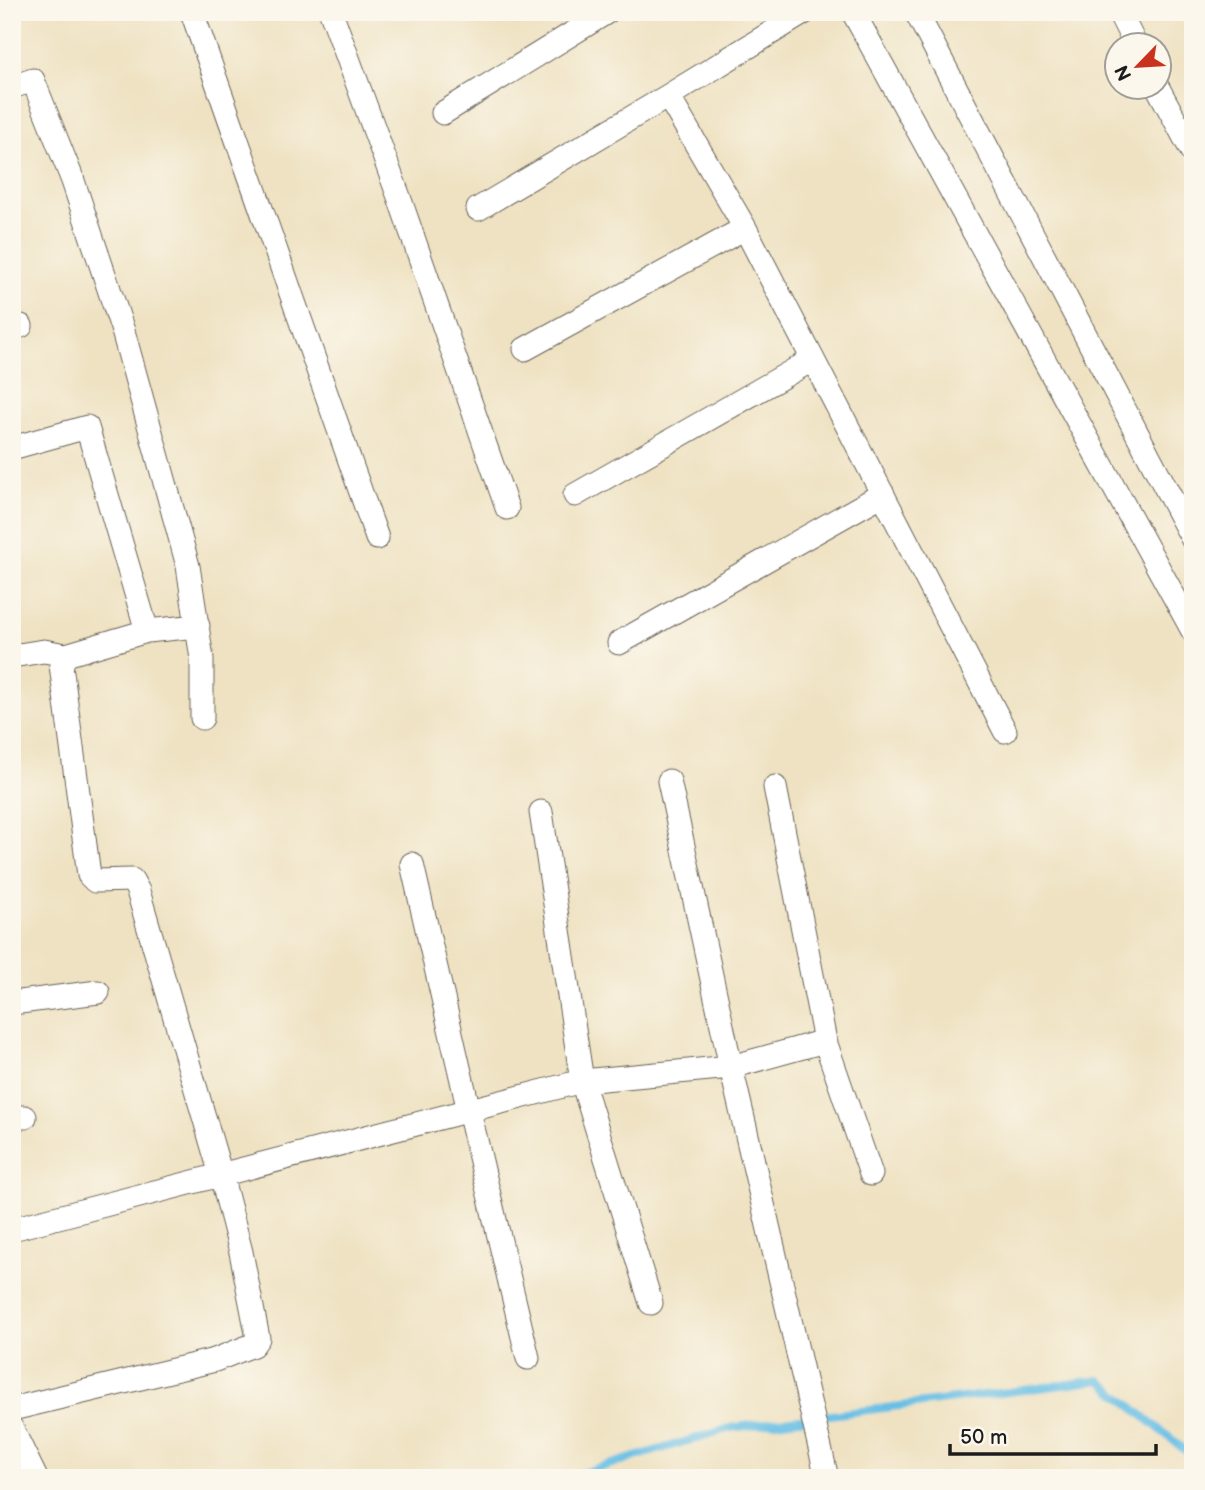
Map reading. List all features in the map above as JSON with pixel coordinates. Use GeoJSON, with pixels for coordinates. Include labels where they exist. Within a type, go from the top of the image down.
{"type":"FeatureCollection","features":[{"type":"Feature","properties":{"kind":"street"},"geometry":{"type":"LineString","coordinates":[[192,12],[377,538]]}},
{"type":"Feature","properties":{"kind":"street"},"geometry":{"type":"LineString","coordinates":[[331,12],[399,197],[507,508]]}},
{"type":"Feature","properties":{"kind":"street"},"geometry":{"type":"LineString","coordinates":[[443,113],[607,12]]}},
{"type":"Feature","properties":{"kind":"street"},"geometry":{"type":"LineString","coordinates":[[478,209],[805,12]]}},
{"type":"Feature","properties":{"kind":"street"},"geometry":{"type":"LineString","coordinates":[[853,12],[1193,631]]}},
{"type":"Feature","properties":{"kind":"street"},"geometry":{"type":"LineString","coordinates":[[916,12],[1193,540]]}},
{"type":"Feature","properties":{"kind":"street"},"geometry":{"type":"LineString","coordinates":[[1119,12],[1129,32]]}},
{"type":"Feature","properties":{"kind":"street"},"geometry":{"type":"LineString","coordinates":[[12,87],[33,80],[73,181],[124,331],[188,566],[202,659],[202,718]]}},
{"type":"Feature","properties":{"kind":"street"},"geometry":{"type":"LineString","coordinates":[[668,96],[745,228],[1004,731]]}},
{"type":"Feature","properties":{"kind":"street"},"geometry":{"type":"LineString","coordinates":[[1166,102],[1193,153]]}},
{"type":"Feature","properties":{"kind":"street"},"geometry":{"type":"LineString","coordinates":[[525,349],[745,228]]}},
{"type":"Feature","properties":{"kind":"street"},"geometry":{"type":"LineString","coordinates":[[575,495],[812,360]]}},
{"type":"Feature","properties":{"kind":"street"},"geometry":{"type":"LineString","coordinates":[[12,448],[87,427],[147,631]]}},
{"type":"Feature","properties":{"kind":"street"},"geometry":{"type":"LineString","coordinates":[[619,643],[883,494]]}},
{"type":"Feature","properties":{"kind":"street"},"geometry":{"type":"LineString","coordinates":[[12,656],[44,651],[66,655],[147,631],[198,626]]}},
{"type":"Feature","properties":{"kind":"street"},"geometry":{"type":"LineString","coordinates":[[12,1409],[215,1360],[253,1346],[258,1338],[241,1252],[221,1175],[138,891],[132,880],[95,881],[89,875],[61,666],[66,655]]}},
{"type":"Feature","properties":{"kind":"street"},"geometry":{"type":"LineString","coordinates":[[669,781],[731,1067],[827,1478]]}},
{"type":"Feature","properties":{"kind":"street"},"geometry":{"type":"LineString","coordinates":[[775,787],[825,1041],[871,1174]]}},
{"type":"Feature","properties":{"kind":"street"},"geometry":{"type":"LineString","coordinates":[[541,812],[582,1081],[651,1303]]}},
{"type":"Feature","properties":{"kind":"street"},"geometry":{"type":"LineString","coordinates":[[412,864],[528,1358]]}},
{"type":"Feature","properties":{"kind":"street"},"geometry":{"type":"LineString","coordinates":[[12,1003],[99,992]]}},
{"type":"Feature","properties":{"kind":"street"},"geometry":{"type":"LineString","coordinates":[[12,1229],[582,1081],[731,1067],[825,1041]]}},
{"type":"Feature","properties":{"kind":"street"},"geometry":{"type":"LineString","coordinates":[[12,1429],[36,1478]]}},
{"type":"Feature","properties":{"kind":"waterway"},"geometry":{"type":"LineString","coordinates":[[566,1478],[730,1428],[1100,1380],[1193,1457]]}}]}
